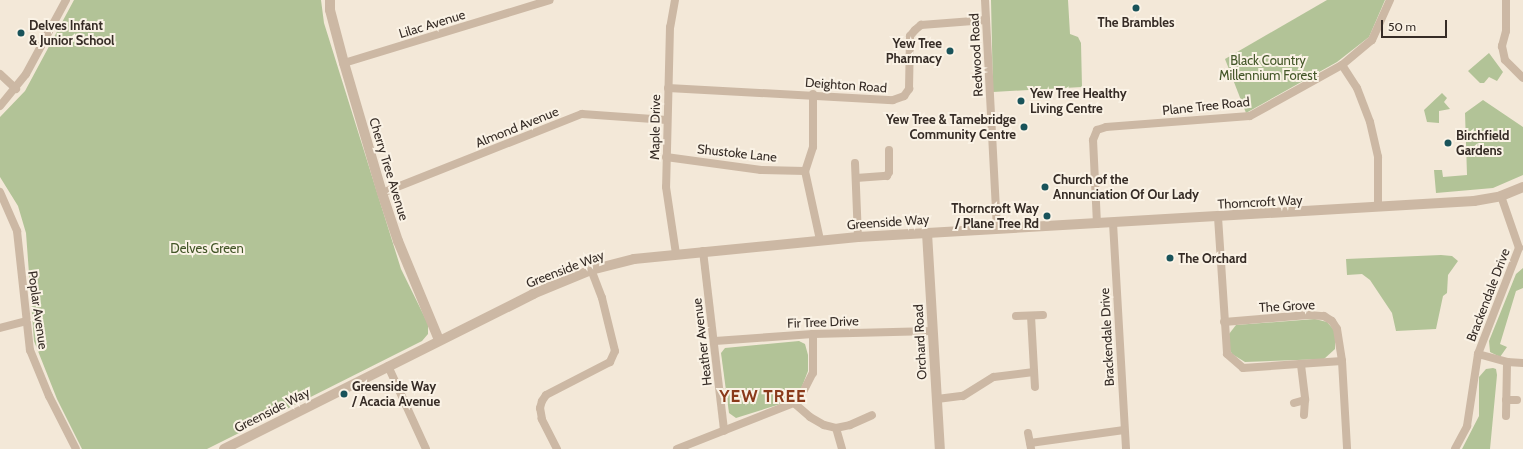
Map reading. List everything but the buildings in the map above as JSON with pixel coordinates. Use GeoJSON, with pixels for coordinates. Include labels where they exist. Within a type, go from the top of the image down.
{"type":"FeatureCollection","features":[{"type":"Feature","properties":{"kind":"street"},"geometry":{"type":"LineString","coordinates":[[0,106],[16,89],[66,0]]}},
{"type":"Feature","properties":{"kind":"street","name":"Cherry Tree Avenue"},"geometry":{"type":"LineString","coordinates":[[330,0],[330,10],[344,64],[382,193],[398,241],[439,340]]}},
{"type":"Feature","properties":{"kind":"street","name":"Lilac Avenue"},"geometry":{"type":"LineString","coordinates":[[344,64],[550,0]]}},
{"type":"Feature","properties":{"kind":"street","name":"Maple Drive"},"geometry":{"type":"LineString","coordinates":[[675,0],[670,27],[666,187],[676,254]]}},
{"type":"Feature","properties":{"kind":"street","name":"Redwood Road"},"geometry":{"type":"LineString","coordinates":[[985,0],[997,228]]}},
{"type":"Feature","properties":{"kind":"street","name":"Plane Tree Road"},"geometry":{"type":"LineString","coordinates":[[1097,224],[1093,140],[1097,130],[1106,127],[1250,116],[1342,65],[1372,40],[1390,0]]}},
{"type":"Feature","properties":{"kind":"street"},"geometry":{"type":"LineString","coordinates":[[1506,0],[1506,31],[1502,46],[1505,60],[1523,78]]}},
{"type":"Feature","properties":{"kind":"street","name":"Deighton Road"},"geometry":{"type":"LineString","coordinates":[[668,88],[813,94],[893,100],[904,96],[909,89],[910,36],[914,30],[921,25],[986,20]]}},
{"type":"Feature","properties":{"kind":"street"},"geometry":{"type":"LineString","coordinates":[[1342,65],[1357,88],[1370,122],[1378,157],[1378,207]]}},
{"type":"Feature","properties":{"kind":"street"},"geometry":{"type":"LineString","coordinates":[[0,74],[16,89]]}},
{"type":"Feature","properties":{"kind":"street"},"geometry":{"type":"LineString","coordinates":[[813,94],[813,147],[805,171],[820,240]]}},
{"type":"Feature","properties":{"kind":"street","name":"Almond Avenue"},"geometry":{"type":"LineString","coordinates":[[382,193],[582,114],[667,120]]}},
{"type":"Feature","properties":{"kind":"street"},"geometry":{"type":"LineString","coordinates":[[856,178],[884,178],[889,172],[888,150]]}},
{"type":"Feature","properties":{"kind":"street","name":"Shustoke Lane"},"geometry":{"type":"LineString","coordinates":[[666,157],[761,170],[805,171]]}},
{"type":"Feature","properties":{"kind":"street"},"geometry":{"type":"LineString","coordinates":[[855,163],[858,237]]}},
{"type":"Feature","properties":{"kind":"street","name":"Thorncroft Way"},"geometry":{"type":"LineString","coordinates":[[997,228],[1097,224],[1474,202],[1501,196],[1523,187]]}},
{"type":"Feature","properties":{"kind":"street","name":"Poplar Avenue"},"geometry":{"type":"LineString","coordinates":[[0,192],[17,231],[30,350],[49,396],[76,449]]}},
{"type":"Feature","properties":{"kind":"street","name":"Brackendale Drive"},"geometry":{"type":"LineString","coordinates":[[1455,449],[1467,426],[1478,354],[1501,289],[1520,260],[1519,248],[1501,196]]}},
{"type":"Feature","properties":{"kind":"street"},"geometry":{"type":"LineString","coordinates":[[1218,217],[1227,354],[1243,368],[1342,361]]}},
{"type":"Feature","properties":{"kind":"street","name":"Brackendale Drive"},"geometry":{"type":"LineString","coordinates":[[1113,223],[1126,449]]}},
{"type":"Feature","properties":{"kind":"street","name":"Greenside Way"},"geometry":{"type":"LineString","coordinates":[[224,449],[533,294],[591,270],[634,259],[703,250],[858,237],[997,228]]}},
{"type":"Feature","properties":{"kind":"street","name":"Orchard Road"},"geometry":{"type":"LineString","coordinates":[[927,233],[940,449]]}},
{"type":"Feature","properties":{"kind":"street","name":"Heather Avenue"},"geometry":{"type":"LineString","coordinates":[[703,250],[715,341],[724,431]]}},
{"type":"Feature","properties":{"kind":"street"},"geometry":{"type":"LineString","coordinates":[[557,449],[542,419],[540,408],[542,401],[546,396],[610,362],[615,351],[602,298],[591,270]]}},
{"type":"Feature","properties":{"kind":"street"},"geometry":{"type":"LineString","coordinates":[[1016,316],[1043,315]]}},
{"type":"Feature","properties":{"kind":"street"},"geometry":{"type":"LineString","coordinates":[[1031,316],[1035,388]]}},
{"type":"Feature","properties":{"kind":"street","name":"The Grove"},"geometry":{"type":"LineString","coordinates":[[1224,322],[1324,316],[1332,321],[1337,328],[1342,361],[1346,449]]}},
{"type":"Feature","properties":{"kind":"street"},"geometry":{"type":"LineString","coordinates":[[0,328],[26,321]]}},
{"type":"Feature","properties":{"kind":"street","name":"Fir Tree Drive"},"geometry":{"type":"LineString","coordinates":[[715,341],[813,334],[933,331]]}},
{"type":"Feature","properties":{"kind":"street"},"geometry":{"type":"LineString","coordinates":[[677,449],[794,403],[806,389],[813,373],[813,334]]}},
{"type":"Feature","properties":{"kind":"street"},"geometry":{"type":"LineString","coordinates":[[1478,354],[1507,362],[1523,363]]}},
{"type":"Feature","properties":{"kind":"street"},"geometry":{"type":"LineString","coordinates":[[1506,416],[1507,362]]}},
{"type":"Feature","properties":{"kind":"street"},"geometry":{"type":"LineString","coordinates":[[1301,365],[1305,400],[1304,415]]}},
{"type":"Feature","properties":{"kind":"street"},"geometry":{"type":"LineString","coordinates":[[388,366],[426,449]]}},
{"type":"Feature","properties":{"kind":"street"},"geometry":{"type":"LineString","coordinates":[[937,399],[963,396],[994,377],[1034,372]]}},
{"type":"Feature","properties":{"kind":"street"},"geometry":{"type":"LineString","coordinates":[[1294,403],[1305,400]]}},
{"type":"Feature","properties":{"kind":"street"},"geometry":{"type":"LineString","coordinates":[[1506,400],[1517,400]]}},
{"type":"Feature","properties":{"kind":"street"},"geometry":{"type":"LineString","coordinates":[[794,403],[810,417],[824,425],[836,428],[850,425],[872,415]]}},
{"type":"Feature","properties":{"kind":"street"},"geometry":{"type":"LineString","coordinates":[[836,428],[842,449]]}},
{"type":"Feature","properties":{"kind":"street"},"geometry":{"type":"LineString","coordinates":[[1028,433],[1030,446],[1124,430]]}},
{"type":"Feature","properties":{"kind":"green space","name":"Delves Green"},"geometry":{"type":"Polygon","coordinates":[[[74,0],[321,0],[324,23],[401,269],[428,324],[428,334],[422,341],[207,449],[82,449],[57,399],[34,341],[26,233],[18,206],[0,177],[0,117],[25,91],[74,0]]]}},
{"type":"Feature","properties":{"kind":"green space"},"geometry":{"type":"Polygon","coordinates":[[[991,0],[1068,0],[1070,34],[1078,37],[1081,43],[1082,87],[993,92],[991,0]]]}},
{"type":"Feature","properties":{"kind":"green space","name":"Black Country Millennium Forest"},"geometry":{"type":"Polygon","coordinates":[[[1327,0],[1385,0],[1369,37],[1337,62],[1246,113],[1225,59],[1327,0]]]}},
{"type":"Feature","properties":{"kind":"green space"},"geometry":{"type":"Polygon","coordinates":[[[1489,53],[1503,72],[1497,81],[1489,77],[1484,83],[1480,83],[1468,71],[1489,53]]]}},
{"type":"Feature","properties":{"kind":"green space"},"geometry":{"type":"Polygon","coordinates":[[[1442,93],[1447,98],[1444,102],[1450,109],[1439,111],[1439,123],[1427,122],[1424,110],[1442,93]]]}},
{"type":"Feature","properties":{"kind":"green space"},"geometry":{"type":"Polygon","coordinates":[[[1483,100],[1523,127],[1523,175],[1493,188],[1436,193],[1434,170],[1442,170],[1443,177],[1467,175],[1465,113],[1483,100]]]}},
{"type":"Feature","properties":{"kind":"green space"},"geometry":{"type":"Polygon","coordinates":[[[1441,255],[1452,256],[1458,261],[1448,275],[1447,293],[1443,296],[1436,329],[1396,331],[1392,313],[1370,280],[1362,274],[1347,275],[1346,259],[1441,255]]]}},
{"type":"Feature","properties":{"kind":"green space"},"geometry":{"type":"Polygon","coordinates":[[[1523,268],[1523,288],[1516,291],[1500,344],[1507,347],[1500,357],[1490,352],[1489,341],[1516,274],[1523,268]]]}},
{"type":"Feature","properties":{"kind":"green space"},"geometry":{"type":"Polygon","coordinates":[[[1315,319],[1327,322],[1335,331],[1335,349],[1324,359],[1245,362],[1232,354],[1230,350],[1229,334],[1236,325],[1315,319]]]}},
{"type":"Feature","properties":{"kind":"green space"},"geometry":{"type":"Polygon","coordinates":[[[799,341],[805,344],[808,355],[808,371],[801,389],[787,402],[736,418],[729,413],[721,353],[725,348],[799,341]]]}},
{"type":"Feature","properties":{"kind":"green space"},"geometry":{"type":"Polygon","coordinates":[[[1486,369],[1496,369],[1497,375],[1490,449],[1462,449],[1479,416],[1479,377],[1486,369]]]}},
{"type":"Feature","properties":{"kind":"place","name":"The Brambles"},"geometry":{"type":"Point","coordinates":[1136,8]}},
{"type":"Feature","properties":{"kind":"place","name":"Delves Infant & Junior School"},"geometry":{"type":"Point","coordinates":[21,33]}},
{"type":"Feature","properties":{"kind":"place","name":"Yew Tree Pharmacy"},"geometry":{"type":"Point","coordinates":[950,51]}},
{"type":"Feature","properties":{"kind":"place","name":"Yew Tree Healthy Living Centre"},"geometry":{"type":"Point","coordinates":[1021,101]}},
{"type":"Feature","properties":{"kind":"place","name":"Yew Tree & Tamebridge Community Centre"},"geometry":{"type":"Point","coordinates":[1024,127]}},
{"type":"Feature","properties":{"kind":"place","name":"Birchfield Gardens"},"geometry":{"type":"Point","coordinates":[1448,143]}},
{"type":"Feature","properties":{"kind":"place","name":"Church of the Annunciation Of Our Lady"},"geometry":{"type":"Point","coordinates":[1045,187]}},
{"type":"Feature","properties":{"kind":"place","name":"Thorncroft Way / Plane Tree Rd"},"geometry":{"type":"Point","coordinates":[1047,216]}},
{"type":"Feature","properties":{"kind":"place","name":"The Orchard"},"geometry":{"type":"Point","coordinates":[1170,258]}},
{"type":"Feature","properties":{"kind":"place","name":"Greenside Way / Acacia Avenue"},"geometry":{"type":"Point","coordinates":[344,394]}},
{"type":"Feature","properties":{"kind":"district","name":"YEW TREE"},"geometry":{"type":"Point","coordinates":[763,397]}}]}
